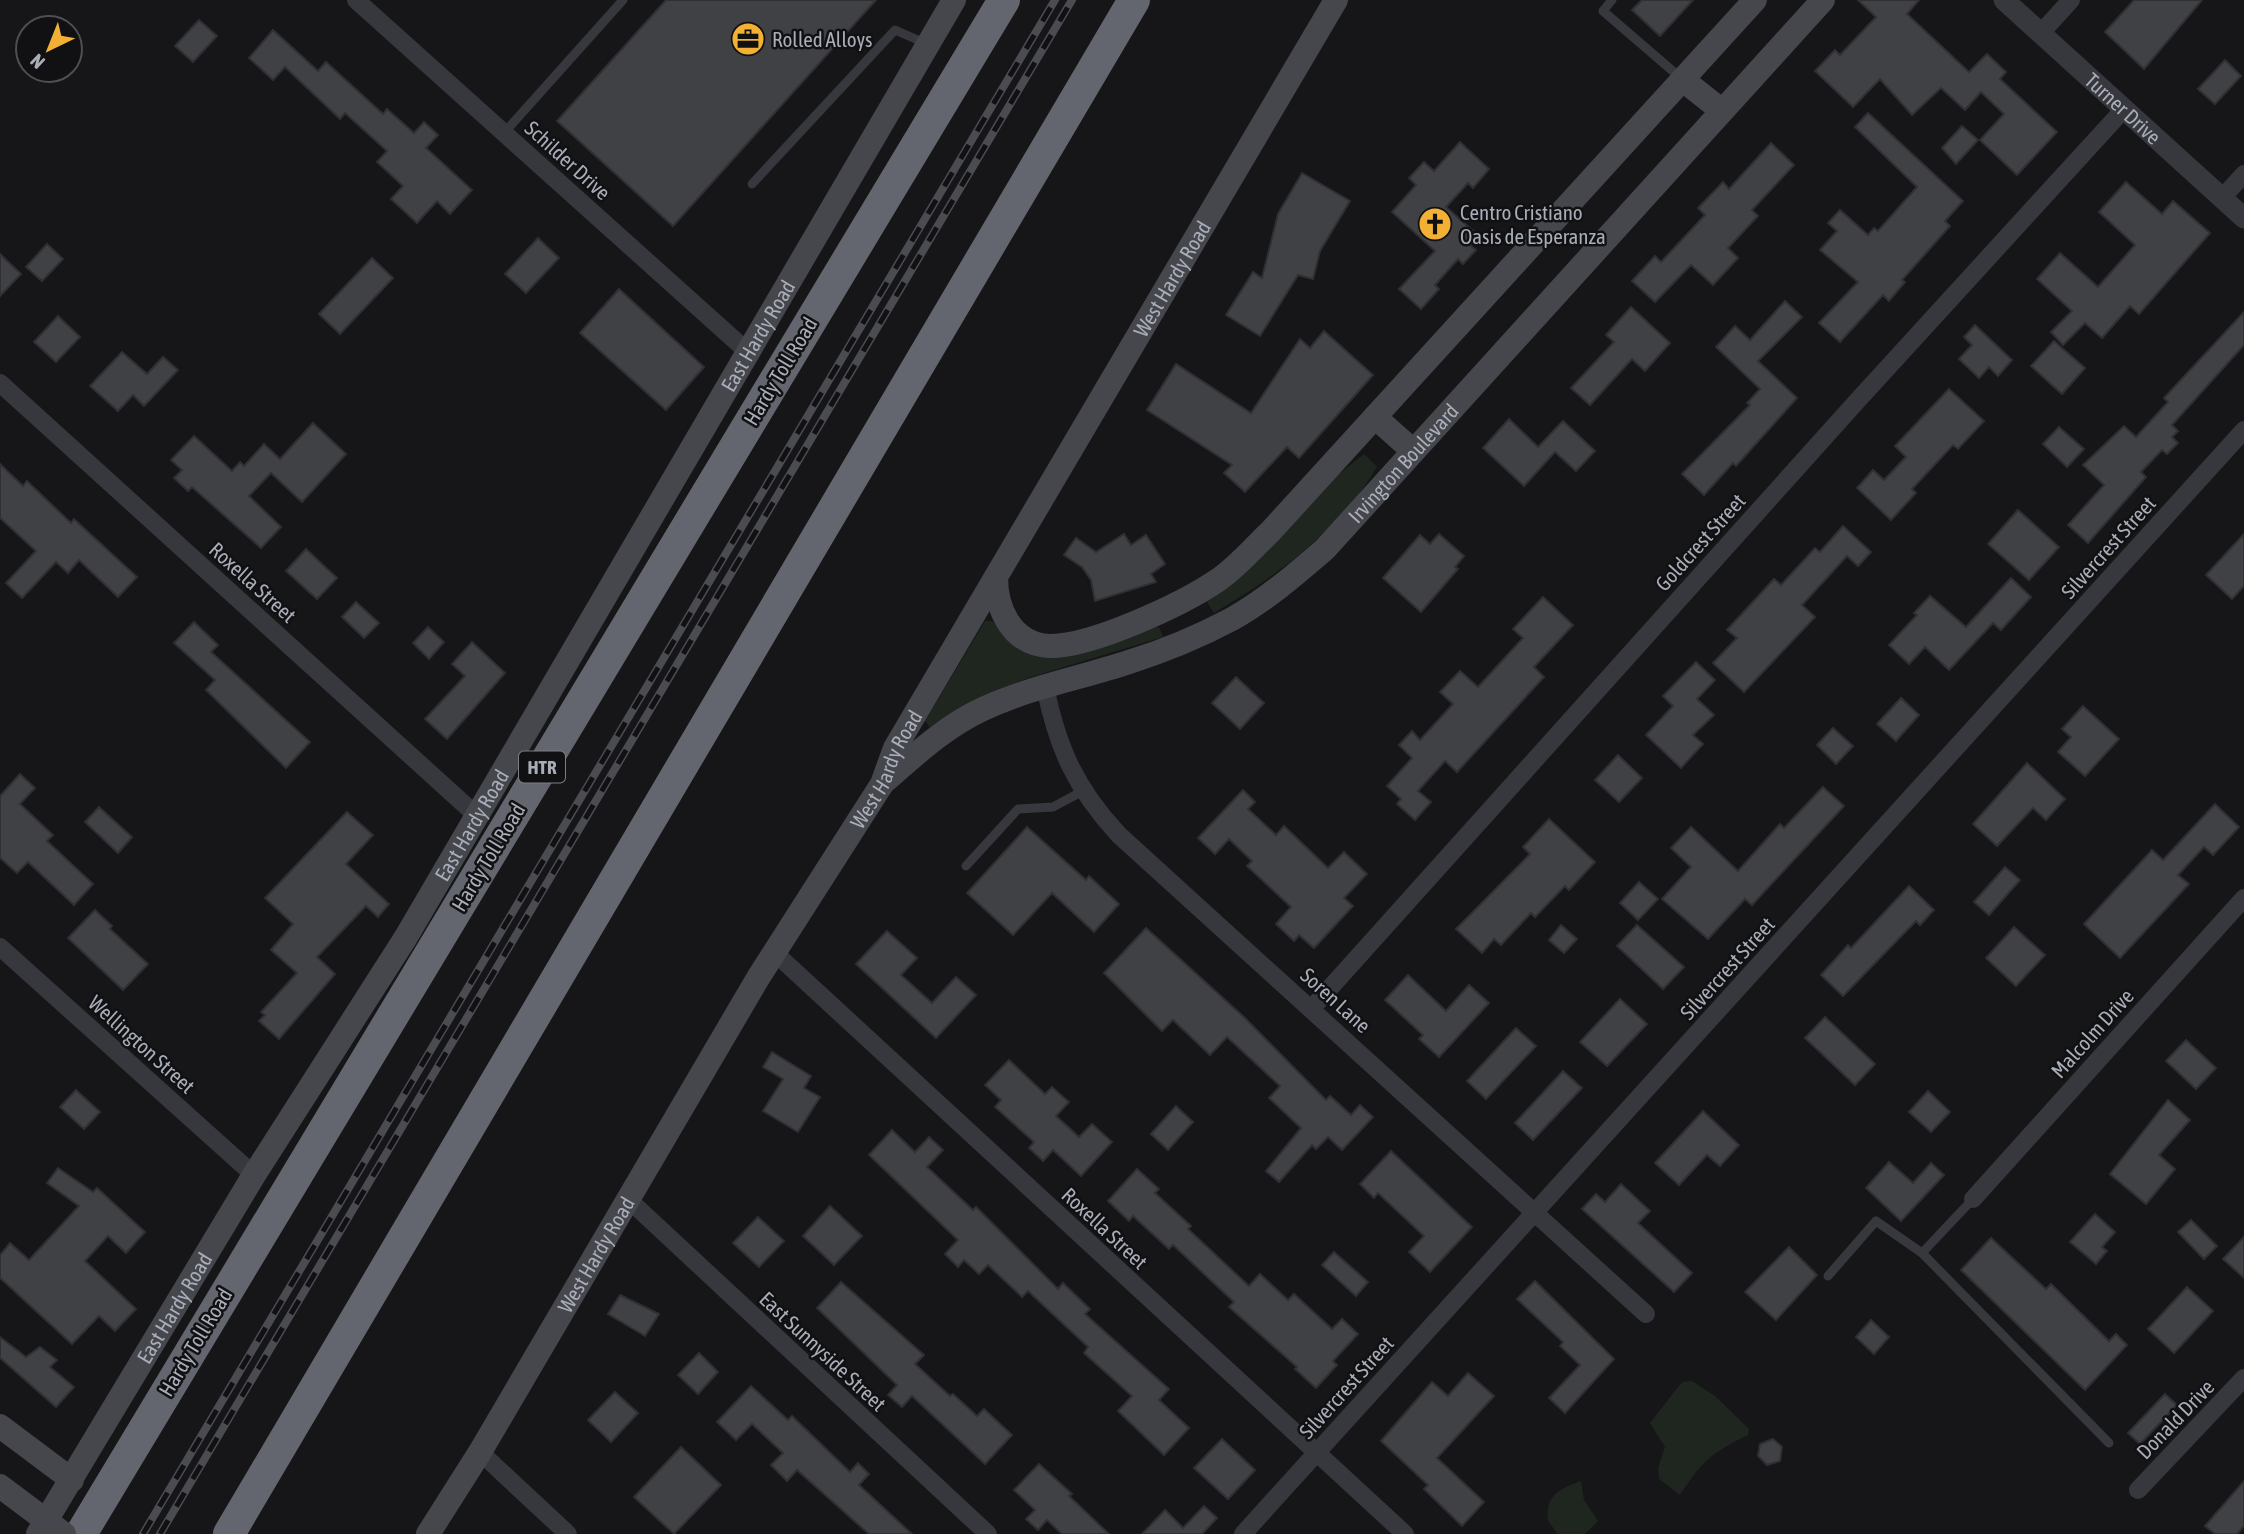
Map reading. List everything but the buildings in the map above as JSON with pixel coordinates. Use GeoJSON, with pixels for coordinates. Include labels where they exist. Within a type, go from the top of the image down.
{"type":"FeatureCollection","features":[{"type":"Feature","properties":{"kind":"highway","name":"Hardy Toll Road"},"geometry":{"type":"LineString","coordinates":[[81,1534],[1004,0]]}},
{"type":"Feature","properties":{"kind":"highway"},"geometry":{"type":"LineString","coordinates":[[229,1534],[1134,0]]}},
{"type":"Feature","properties":{"kind":"main road","name":"East Hardy Road"},"geometry":{"type":"LineString","coordinates":[[38,1534],[254,1175],[406,937],[954,0]]}},
{"type":"Feature","properties":{"kind":"main road","name":"West Hardy Road"},"geometry":{"type":"LineString","coordinates":[[428,1534],[480,1452],[775,953],[882,783],[895,748],[1336,0]]}},
{"type":"Feature","properties":{"kind":"main road"},"geometry":{"type":"LineString","coordinates":[[996,577],[996,600],[1007,622],[1027,639],[1048,646],[1103,634],[1185,600],[1220,579],[1270,532],[1755,0]]}},
{"type":"Feature","properties":{"kind":"main road","name":"Irvington Boulevard"},"geometry":{"type":"LineString","coordinates":[[882,783],[950,727],[981,709],[1045,686],[1131,662],[1200,634],[1233,618],[1270,594],[1325,549],[1823,0]]}},
{"type":"Feature","properties":{"kind":"main road"},"geometry":{"type":"LineString","coordinates":[[1683,80],[1721,110]]}},
{"type":"Feature","properties":{"kind":"main road"},"geometry":{"type":"LineString","coordinates":[[1375,417],[1412,450]]}},
{"type":"Feature","properties":{"kind":"main road"},"geometry":{"type":"LineString","coordinates":[[1185,600],[1200,634]]}},
{"type":"Feature","properties":{"kind":"main road"},"geometry":{"type":"LineString","coordinates":[[0,1426],[72,1480]]}},
{"type":"Feature","properties":{"kind":"main road"},"geometry":{"type":"LineString","coordinates":[[0,1486],[64,1534]]}},
{"type":"Feature","properties":{"kind":"street","name":"Schilder Drive"},"geometry":{"type":"LineString","coordinates":[[356,0],[749,354]]}},
{"type":"Feature","properties":{"kind":"street","name":"Turner Drive"},"geometry":{"type":"LineString","coordinates":[[2004,0],[2244,218]]}},
{"type":"Feature","properties":{"kind":"street"},"geometry":{"type":"LineString","coordinates":[[2040,33],[2071,0]]}},
{"type":"Feature","properties":{"kind":"street","name":"Goldcrest Street"},"geometry":{"type":"LineString","coordinates":[[1312,1009],[2124,109]]}},
{"type":"Feature","properties":{"kind":"street"},"geometry":{"type":"LineString","coordinates":[[2222,198],[2244,174]]}},
{"type":"Feature","properties":{"kind":"street","name":"Roxella Street"},"geometry":{"type":"LineString","coordinates":[[0,383],[476,815]]}},
{"type":"Feature","properties":{"kind":"street","name":"Silvercrest Street"},"geometry":{"type":"LineString","coordinates":[[1243,1534],[1536,1214],[2244,430]]}},
{"type":"Feature","properties":{"kind":"street","name":"Soren Lane"},"geometry":{"type":"LineString","coordinates":[[1045,686],[1058,737],[1083,791],[1119,835],[1646,1314]]}},
{"type":"Feature","properties":{"kind":"street","name":"Malcolm Drive"},"geometry":{"type":"LineString","coordinates":[[1973,1199],[2244,898]]}},
{"type":"Feature","properties":{"kind":"street","name":"Wellington Street"},"geometry":{"type":"LineString","coordinates":[[0,947],[254,1175]]}},
{"type":"Feature","properties":{"kind":"street","name":"Roxella Street"},"geometry":{"type":"LineString","coordinates":[[775,953],[1405,1534]]}},
{"type":"Feature","properties":{"kind":"street","name":"East Sunnyside Street"},"geometry":{"type":"LineString","coordinates":[[629,1200],[988,1534]]}},
{"type":"Feature","properties":{"kind":"street","name":"Donald Drive"},"geometry":{"type":"LineString","coordinates":[[2138,1490],[2244,1378]]}},
{"type":"Feature","properties":{"kind":"street"},"geometry":{"type":"LineString","coordinates":[[480,1452],[568,1534]]}},
{"type":"Feature","properties":{"kind":"lane"},"geometry":{"type":"LineString","coordinates":[[504,133],[623,0]]}},
{"type":"Feature","properties":{"kind":"lane"},"geometry":{"type":"LineString","coordinates":[[1612,0],[1603,11],[1683,80]]}},
{"type":"Feature","properties":{"kind":"lane"},"geometry":{"type":"LineString","coordinates":[[752,184],[895,30],[928,44]]}},
{"type":"Feature","properties":{"kind":"lane"},"geometry":{"type":"LineString","coordinates":[[966,866],[1018,809],[1053,807],[1083,791]]}},
{"type":"Feature","properties":{"kind":"lane"},"geometry":{"type":"LineString","coordinates":[[1922,1253],[1973,1199]]}},
{"type":"Feature","properties":{"kind":"lane"},"geometry":{"type":"LineString","coordinates":[[1828,1276],[1876,1221],[1922,1253],[2109,1443]]}},
{"type":"Feature","properties":{"kind":"shaded area"},"geometry":{"type":"Polygon","coordinates":[[[1364,454],[1377,467],[1345,511],[1284,567],[1214,613],[1207,602],[1334,478],[1364,454]]]}},
{"type":"Feature","properties":{"kind":"shaded area"},"geometry":{"type":"Polygon","coordinates":[[[985,621],[992,621],[1014,643],[1159,627],[1163,637],[999,689],[930,728],[925,721],[985,621]]]}},
{"type":"Feature","properties":{"kind":"shaded area"},"geometry":{"type":"Polygon","coordinates":[[[1692,1381],[1715,1396],[1749,1429],[1748,1435],[1708,1459],[1680,1495],[1659,1479],[1658,1468],[1665,1447],[1650,1423],[1682,1382],[1692,1381]]]}},
{"type":"Feature","properties":{"kind":"shaded area"},"geometry":{"type":"Polygon","coordinates":[[[1581,1481],[1584,1500],[1598,1521],[1585,1534],[1557,1534],[1548,1520],[1549,1504],[1561,1490],[1581,1481]]]}},
{"type":"Feature","properties":{"kind":"railway"},"geometry":{"type":"LineString","coordinates":[[143,1534],[1055,0]]}},
{"type":"Feature","properties":{"kind":"railway"},"geometry":{"type":"LineString","coordinates":[[160,1534],[1072,0]]}},
{"type":"Feature","properties":{"kind":"place","name":"Rolled Alloys"},"geometry":{"type":"Point","coordinates":[748,39]}},
{"type":"Feature","properties":{"kind":"place","name":"Centro Cristiano Oasis de Esperanza"},"geometry":{"type":"Point","coordinates":[1435,224]}}]}
